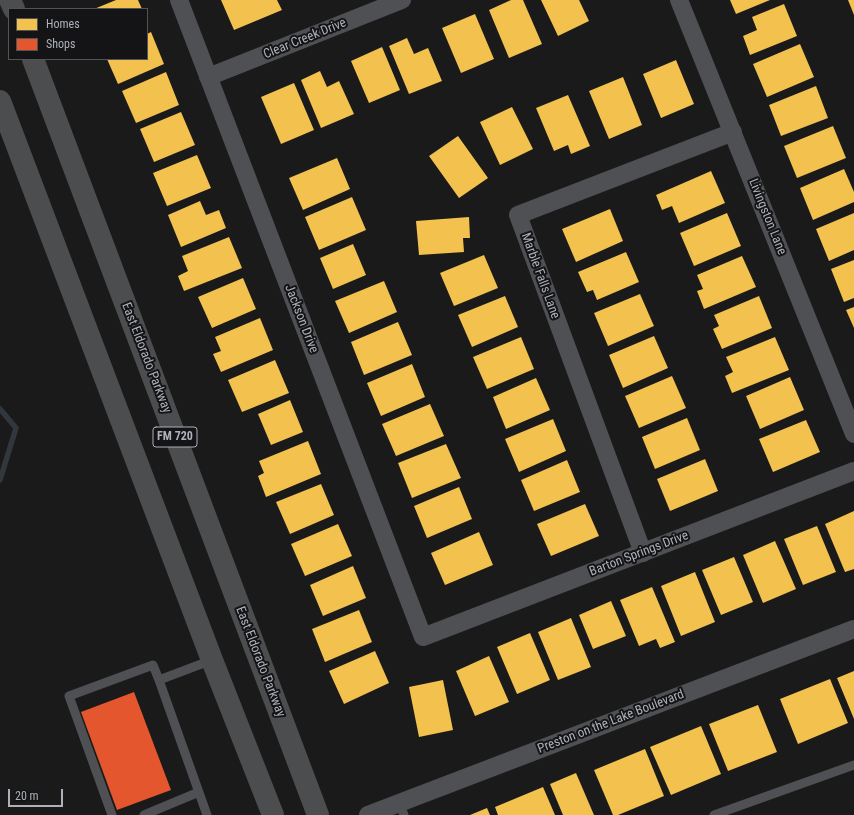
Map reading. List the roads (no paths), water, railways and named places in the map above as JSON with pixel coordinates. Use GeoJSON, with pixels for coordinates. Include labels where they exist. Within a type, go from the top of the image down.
{"type":"FeatureCollection","features":[{"type":"Feature","properties":{"kind":"main road","name":"East Eldorado Parkway"},"geometry":{"type":"LineString","coordinates":[[33,60],[318,815]]}},
{"type":"Feature","properties":{"kind":"main road"},"geometry":{"type":"LineString","coordinates":[[0,101],[212,660],[273,815]]}},
{"type":"Feature","properties":{"kind":"street","name":"Jackson Drive"},"geometry":{"type":"LineString","coordinates":[[179,0],[423,637]]}},
{"type":"Feature","properties":{"kind":"street","name":"Clear Creek Drive"},"geometry":{"type":"LineString","coordinates":[[208,77],[402,0]]}},
{"type":"Feature","properties":{"kind":"street","name":"Livingston Lane"},"geometry":{"type":"LineString","coordinates":[[679,0],[854,434]]}},
{"type":"Feature","properties":{"kind":"street","name":"Marble Falls Lane"},"geometry":{"type":"LineString","coordinates":[[643,553],[518,215],[733,132]]}},
{"type":"Feature","properties":{"kind":"street","name":"Barton Springs Drive"},"geometry":{"type":"LineString","coordinates":[[423,637],[854,471]]}},
{"type":"Feature","properties":{"kind":"street","name":"Preston on the Lake Boulevard"},"geometry":{"type":"LineString","coordinates":[[368,815],[401,809],[854,629]]}},
{"type":"Feature","properties":{"kind":"lane"},"geometry":{"type":"LineString","coordinates":[[159,680],[212,660]]}},
{"type":"Feature","properties":{"kind":"lane"},"geometry":{"type":"LineString","coordinates":[[112,815],[69,696],[153,665],[207,815]]}},
{"type":"Feature","properties":{"kind":"lane"},"geometry":{"type":"LineString","coordinates":[[714,815],[854,765]]}},
{"type":"Feature","properties":{"kind":"lane"},"geometry":{"type":"LineString","coordinates":[[144,815],[199,792]]}},
{"type":"Feature","properties":{"kind":"waterway"},"geometry":{"type":"LineString","coordinates":[[0,409],[16,428],[0,480]]}}]}
